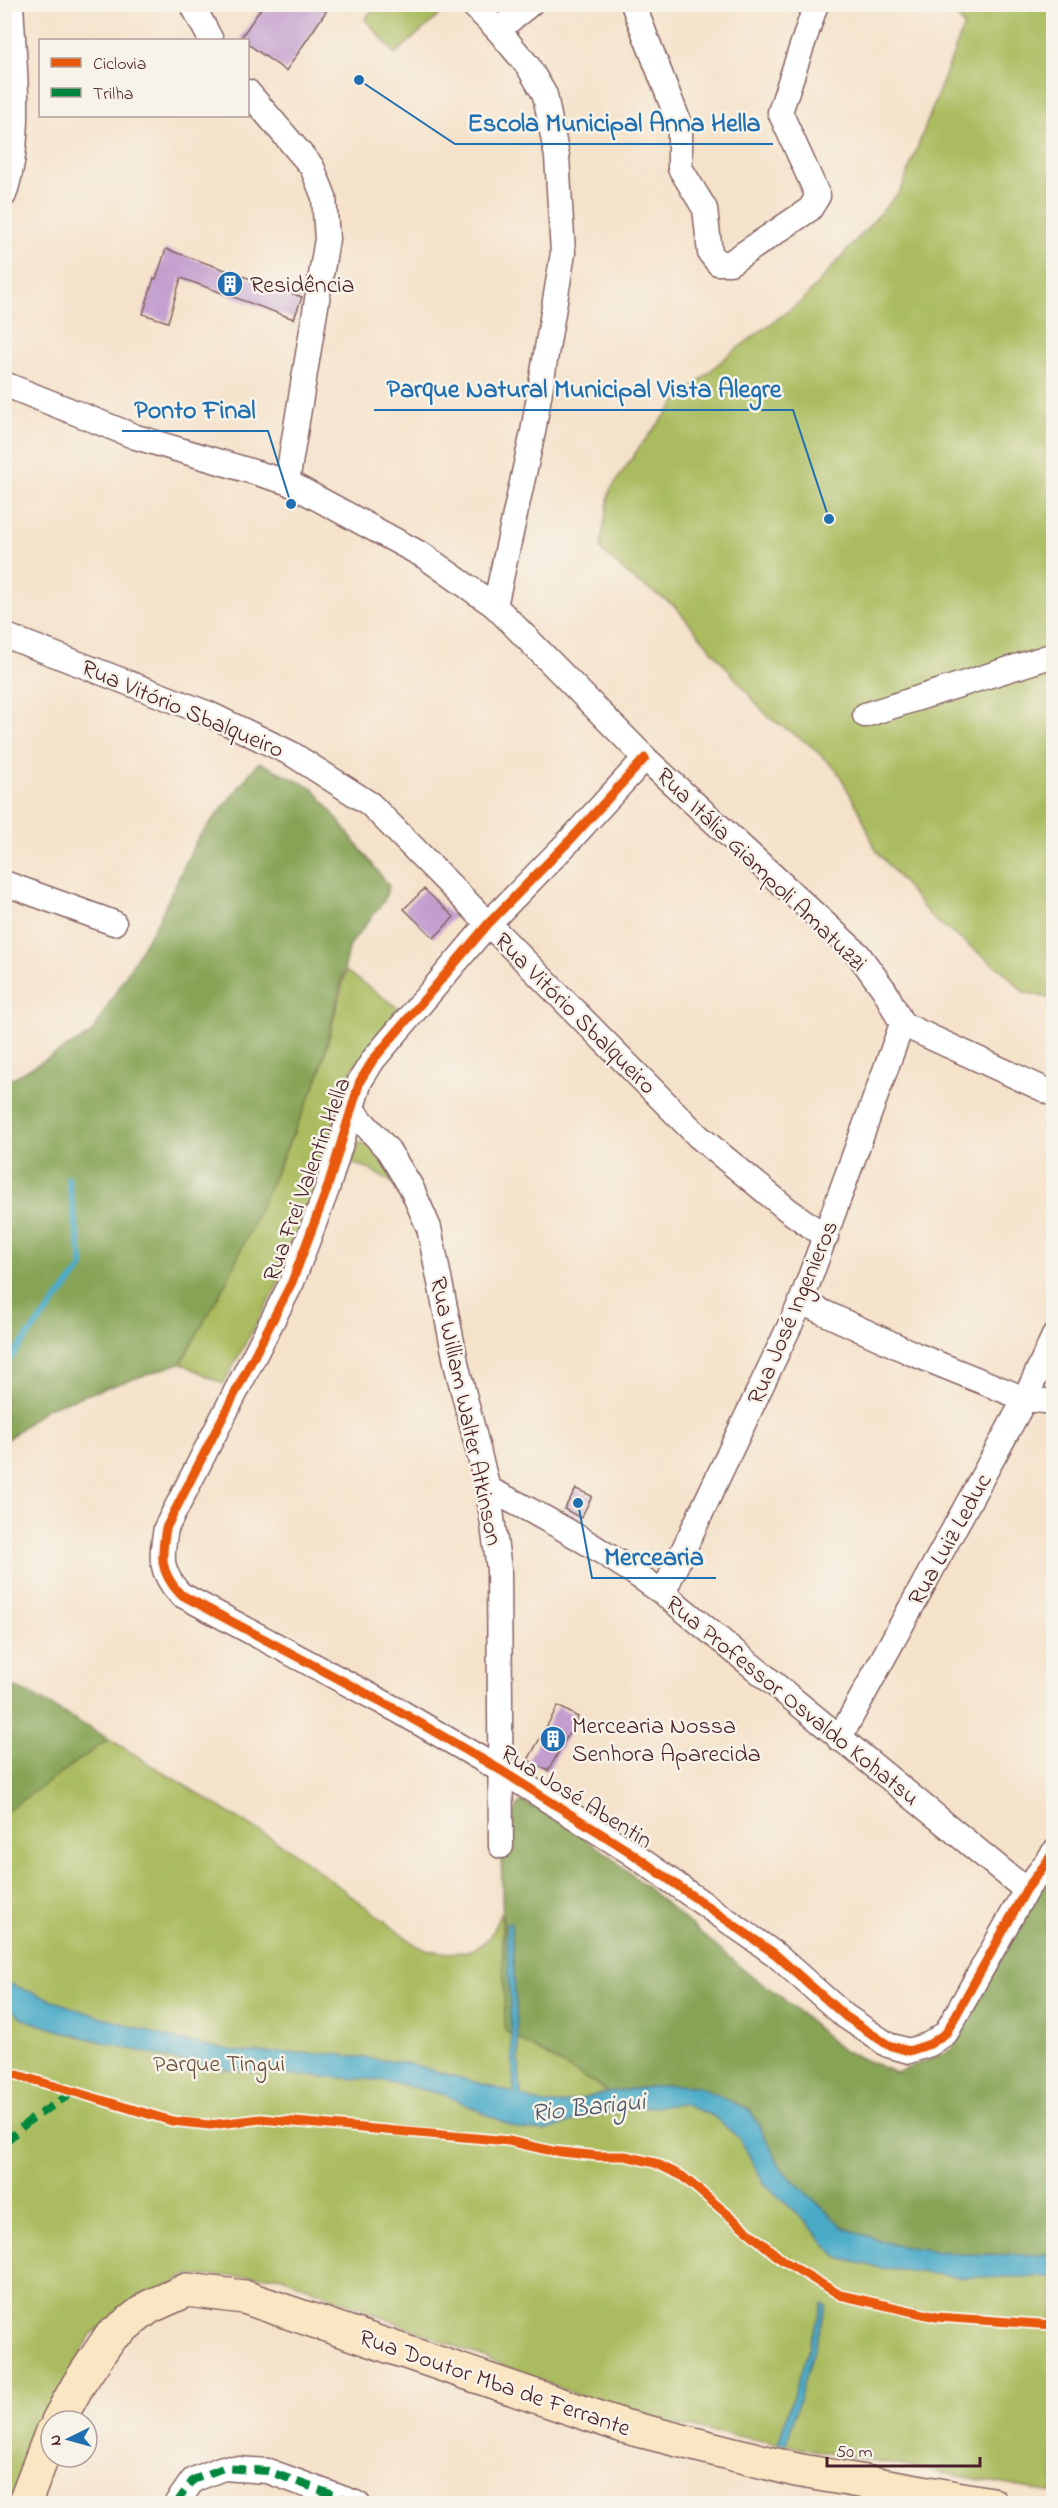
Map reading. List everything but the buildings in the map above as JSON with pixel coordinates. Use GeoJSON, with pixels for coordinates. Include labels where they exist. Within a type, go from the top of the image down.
{"type":"FeatureCollection","features":[{"type":"Feature","properties":{"kind":"street"},"geometry":{"type":"LineString","coordinates":[[4,195],[11,175],[16,116],[11,4]]}},
{"type":"Feature","properties":{"kind":"street"},"geometry":{"type":"LineString","coordinates":[[192,4],[210,39]]}},
{"type":"Feature","properties":{"kind":"street"},"geometry":{"type":"LineString","coordinates":[[471,4],[498,30],[528,66],[544,95],[557,157],[563,253],[533,432],[495,606]]}},
{"type":"Feature","properties":{"kind":"street"},"geometry":{"type":"LineString","coordinates":[[498,30],[530,4]]}},
{"type":"Feature","properties":{"kind":"street"},"geometry":{"type":"LineString","coordinates":[[633,4],[680,125],[680,168],[705,209],[710,253],[718,263],[730,263],[810,208],[818,196],[780,112],[816,4]]}},
{"type":"Feature","properties":{"kind":"street"},"geometry":{"type":"LineString","coordinates":[[249,93],[312,167],[324,197],[327,239],[286,482]]}},
{"type":"Feature","properties":{"kind":"street","name":"Rua Itália Giampoli Amatuzzi"},"geometry":{"type":"LineString","coordinates":[[4,384],[136,437],[286,482],[424,556],[495,606],[645,758],[858,954],[885,991],[902,1024]]}},
{"type":"Feature","properties":{"kind":"street","name":"Rua Vitório Sbalqueiro"},"geometry":{"type":"LineString","coordinates":[[4,635],[209,714],[292,754],[370,804],[698,1136],[788,1210],[826,1237]]}},
{"type":"Feature","properties":{"kind":"street"},"geometry":{"type":"LineString","coordinates":[[865,715],[1053,655]]}},
{"type":"Feature","properties":{"kind":"street","name":"Rua Frei Valentin Hella"},"geometry":{"type":"LineString","coordinates":[[168,1581],[161,1557],[166,1528],[292,1282],[327,1189],[360,1082],[373,1060],[488,924],[645,758]]}},
{"type":"Feature","properties":{"kind":"street"},"geometry":{"type":"LineString","coordinates":[[4,883],[114,923]]}},
{"type":"Feature","properties":{"kind":"street"},"geometry":{"type":"LineString","coordinates":[[902,1024],[1053,1094]]}},
{"type":"Feature","properties":{"kind":"street","name":"Rua José Ingenieros"},"geometry":{"type":"LineString","coordinates":[[663,1593],[801,1302],[902,1024]]}},
{"type":"Feature","properties":{"kind":"street","name":"Rua William Walter Atkinson"},"geometry":{"type":"LineString","coordinates":[[352,1110],[388,1150],[411,1187],[429,1228],[457,1367],[488,1489],[499,1569],[501,1846]]}},
{"type":"Feature","properties":{"kind":"street"},"geometry":{"type":"LineString","coordinates":[[801,1302],[914,1354],[1025,1399],[1053,1402]]}},
{"type":"Feature","properties":{"kind":"street","name":"Rua Luiz Leduc"},"geometry":{"type":"LineString","coordinates":[[839,1739],[1025,1399],[1053,1336]]}},
{"type":"Feature","properties":{"kind":"street","name":"Rua Professor Osvaldo Kohatsu"},"geometry":{"type":"LineString","coordinates":[[488,1489],[528,1508],[610,1555],[663,1593],[1026,1890]]}},
{"type":"Feature","properties":{"kind":"street","name":"Rua José Abentin"},"geometry":{"type":"LineString","coordinates":[[168,1581],[180,1594],[399,1711],[502,1771],[627,1850],[775,1954],[845,2016],[888,2045],[909,2051],[930,2044],[946,2033],[1026,1890]]}},
{"type":"Feature","properties":{"kind":"street"},"geometry":{"type":"LineString","coordinates":[[1026,1890],[1053,1852]]}},
{"type":"Feature","properties":{"kind":"street","name":"Rua Doutor Mba de Ferrante"},"geometry":{"type":"LineString","coordinates":[[65,2409],[110,2337],[149,2307],[187,2290],[244,2296],[623,2426],[796,2470],[991,2504]]}},
{"type":"Feature","properties":{"kind":"street"},"geometry":{"type":"LineString","coordinates":[[24,2504],[39,2465]]}},
{"type":"Feature","properties":{"kind":"street"},"geometry":{"type":"LineString","coordinates":[[176,2504],[193,2480],[223,2468],[268,2471],[358,2504]]}},
{"type":"Feature","properties":{"kind":"green space"},"geometry":{"type":"Polygon","coordinates":[[[377,5],[449,5],[395,54],[365,19],[377,5]]]}},
{"type":"Feature","properties":{"kind":"green space"},"geometry":{"type":"Polygon","coordinates":[[[950,5],[1053,5],[1053,999],[1024,992],[1004,972],[932,918],[876,850],[860,812],[837,771],[810,745],[768,717],[674,605],[634,580],[600,549],[610,490],[641,445],[677,401],[727,356],[803,300],[901,190],[964,26],[950,5]]]}},
{"type":"Feature","properties":{"kind":"green space"},"geometry":{"type":"Polygon","coordinates":[[[259,762],[314,789],[389,886],[384,901],[350,945],[319,1076],[228,1279],[181,1363],[47,1408],[5,1441],[4,1282],[8,1278],[4,1273],[5,1090],[11,1079],[91,1034],[159,919],[196,841],[259,762]]]}},
{"type":"Feature","properties":{"kind":"green space"},"geometry":{"type":"Polygon","coordinates":[[[346,971],[398,1008],[345,1079],[319,1180],[283,1275],[223,1384],[181,1363],[278,1168],[319,1076],[346,971]]]}},
{"type":"Feature","properties":{"kind":"green space"},"geometry":{"type":"Polygon","coordinates":[[[358,1142],[370,1147],[397,1185],[365,1167],[350,1163],[358,1142]]]}},
{"type":"Feature","properties":{"kind":"green space"},"geometry":{"type":"Polygon","coordinates":[[[5,1683],[34,1696],[109,1739],[5,1812],[5,1683]]]}},
{"type":"Feature","properties":{"kind":"green space","name":"Parque Tingui"},"geometry":{"type":"Polygon","coordinates":[[[109,1739],[295,1853],[419,1947],[447,1953],[474,1949],[489,1937],[501,1911],[506,2031],[667,2085],[958,2254],[1043,2255],[1053,2252],[1053,2493],[632,2417],[280,2276],[185,2276],[91,2334],[53,2409],[39,2409],[39,2437],[24,2467],[12,2503],[5,2503],[4,1812],[109,1739]]]}},
{"type":"Feature","properties":{"kind":"green space"},"geometry":{"type":"Polygon","coordinates":[[[521,1801],[552,1816],[610,1856],[842,2050],[896,2073],[951,2050],[1053,1865],[1053,2252],[1043,2255],[958,2254],[894,2245],[844,2228],[783,2171],[750,2109],[667,2085],[608,2092],[505,2031],[501,1846],[509,1820],[521,1801]]]}},
{"type":"Feature","properties":{"kind":"water","name":"Rio Barigui"},"geometry":{"type":"Polygon","coordinates":[[[511,1922],[521,2096],[544,2104],[561,2104],[608,2092],[667,2085],[696,2086],[750,2110],[783,2171],[844,2228],[894,2245],[958,2254],[1043,2255],[1053,2252],[1053,2277],[963,2277],[881,2268],[838,2258],[807,2223],[763,2182],[740,2139],[713,2116],[682,2104],[638,2108],[588,2117],[545,2131],[518,2129],[446,2095],[380,2080],[203,2067],[67,2033],[23,2019],[5,2004],[5,1982],[76,2009],[173,2039],[240,2052],[333,2054],[407,2063],[514,2093],[506,1923],[511,1922]]]}},
{"type":"Feature","properties":{"kind":"water"},"geometry":{"type":"Polygon","coordinates":[[[823,2304],[827,2305],[786,2445],[778,2443],[823,2304]]]}},
{"type":"Feature","properties":{"kind":"waterway"},"geometry":{"type":"LineString","coordinates":[[4,1366],[83,1267],[68,1178]]}},
{"type":"Feature","properties":{"kind":"marked path"},"geometry":{"type":"LineString","coordinates":[[4,2143],[29,2121],[72,2093]]}},
{"type":"Feature","properties":{"kind":"marked path"},"geometry":{"type":"LineString","coordinates":[[176,2504],[193,2480],[223,2468],[268,2471],[358,2504]]}},
{"type":"Feature","properties":{"kind":"cycle path"},"geometry":{"type":"LineString","coordinates":[[645,758],[573,837],[488,924],[373,1060],[360,1081],[327,1189],[292,1282],[166,1528],[163,1547],[165,1571],[180,1594],[399,1711],[502,1771],[627,1850],[775,1954],[845,2016],[888,2045],[909,2051],[930,2044],[946,2033],[1026,1890],[1054,1852]]}},
{"type":"Feature","properties":{"kind":"cycle path"},"geometry":{"type":"LineString","coordinates":[[4,2071],[172,2121],[210,2125],[261,2119],[509,2141],[552,2151],[598,2156],[625,2156],[655,2163],[682,2176],[782,2260],[840,2295],[936,2317],[1054,2325]]}},
{"type":"Feature","properties":{"kind":"place","name":"Escola Municipal Anna Hella"},"geometry":{"type":"Point","coordinates":[359,80]}},
{"type":"Feature","properties":{"kind":"place","name":"Residência"},"geometry":{"type":"Point","coordinates":[230,284]}},
{"type":"Feature","properties":{"kind":"place","name":"Ponto Final"},"geometry":{"type":"Point","coordinates":[291,504]}},
{"type":"Feature","properties":{"kind":"place","name":"Parque Natural Municipal Vista Alegre"},"geometry":{"type":"Point","coordinates":[829,519]}},
{"type":"Feature","properties":{"kind":"place","name":"Mercearia"},"geometry":{"type":"Point","coordinates":[578,1503]}},
{"type":"Feature","properties":{"kind":"place","name":"Mercearia Nossa Senhora Aparecida"},"geometry":{"type":"Point","coordinates":[553,1739]}}]}
